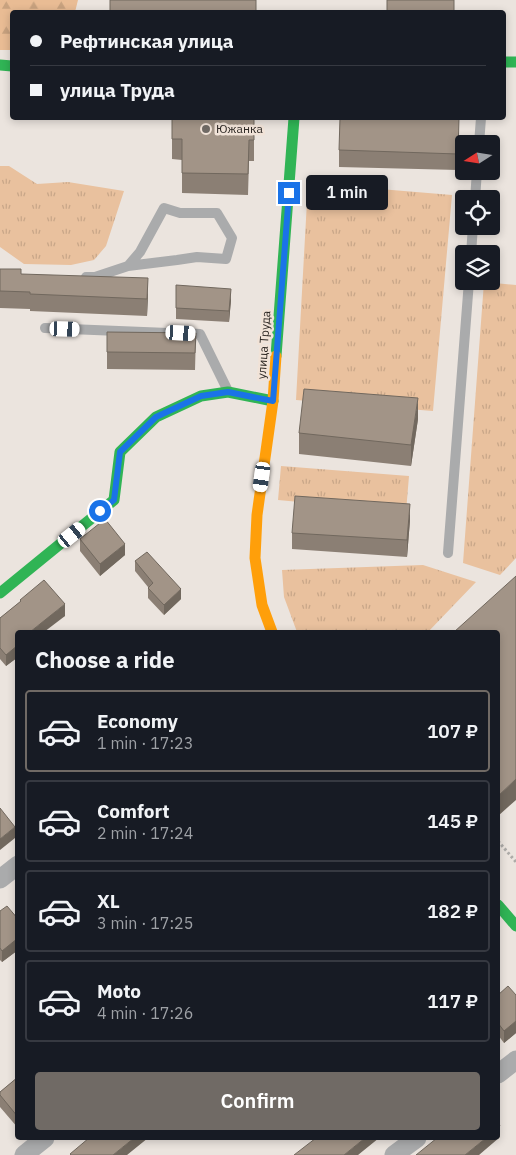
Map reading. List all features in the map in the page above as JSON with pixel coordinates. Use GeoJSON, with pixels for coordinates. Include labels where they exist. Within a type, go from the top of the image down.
{"type":"FeatureCollection","features":[{"type":"Feature","properties":{"kind":"street","name":"улица Труда"},"geometry":{"type":"LineString","coordinates":[[271,630],[262,605],[255,558],[257,515],[273,401],[294,120]]}},
{"type":"Feature","properties":{"kind":"street"},"geometry":{"type":"LineString","coordinates":[[0,593],[114,500],[120,452],[156,417],[201,396],[228,392],[273,401]]}},
{"type":"Feature","properties":{"kind":"street"},"geometry":{"type":"LineString","coordinates":[[0,879],[15,867]]}},
{"type":"Feature","properties":{"kind":"street"},"geometry":{"type":"LineString","coordinates":[[504,908],[516,926]]}},
{"type":"Feature","properties":{"kind":"street"},"geometry":{"type":"LineString","coordinates":[[500,1072],[516,1060]]}},
{"type":"Feature","properties":{"kind":"street"},"geometry":{"type":"LineString","coordinates":[[24,1155],[43,1140]]}},
{"type":"Feature","properties":{"kind":"street"},"geometry":{"type":"LineString","coordinates":[[394,1155],[414,1140]]}},
{"type":"Feature","properties":{"kind":"lane"},"geometry":{"type":"LineString","coordinates":[[480,135],[481,120]]}},
{"type":"Feature","properties":{"kind":"lane"},"geometry":{"type":"LineString","coordinates":[[76,277],[95,277],[128,266],[197,257],[226,259],[232,238],[217,213],[180,214],[164,208],[140,252],[128,266]]}},
{"type":"Feature","properties":{"kind":"lane"},"geometry":{"type":"LineString","coordinates":[[448,553],[468,290]]}},
{"type":"Feature","properties":{"kind":"lane"},"geometry":{"type":"LineString","coordinates":[[45,328],[200,334],[228,392]]}},
{"type":"Feature","properties":{"kind":"path"},"geometry":{"type":"LineString","coordinates":[[500,843],[516,862]]}},
{"type":"Feature","properties":{"kind":"green space"},"geometry":{"type":"Polygon","coordinates":[[[0,0],[78,0],[76,10],[10,10],[10,50],[0,50],[0,0]]]}},
{"type":"Feature","properties":{"kind":"green space"},"geometry":{"type":"Polygon","coordinates":[[[0,166],[9,166],[37,184],[68,182],[124,191],[106,246],[94,260],[71,265],[24,264],[0,247],[0,166]]]}},
{"type":"Feature","properties":{"kind":"green space"},"geometry":{"type":"Polygon","coordinates":[[[308,183],[452,195],[433,411],[296,400],[308,183]]]}},
{"type":"Feature","properties":{"kind":"green space"},"geometry":{"type":"Polygon","coordinates":[[[500,284],[516,285],[516,558],[500,575],[463,563],[483,290],[500,290],[500,284]]]}},
{"type":"Feature","properties":{"kind":"green space"},"geometry":{"type":"Polygon","coordinates":[[[281,466],[409,476],[406,512],[278,500],[281,466]]]}},
{"type":"Feature","properties":{"kind":"green space"},"geometry":{"type":"Polygon","coordinates":[[[423,565],[476,582],[430,630],[296,630],[284,597],[282,570],[423,565]]]}},
{"type":"Feature","properties":{"kind":"building"},"geometry":{"type":"Polygon","coordinates":[[[110,0],[256,0],[256,10],[110,10],[110,0]]]}},
{"type":"Feature","properties":{"kind":"building"},"geometry":{"type":"Polygon","coordinates":[[[387,0],[454,0],[454,10],[387,10],[387,0]]]}},
{"type":"Feature","properties":{"kind":"building"},"geometry":{"type":"Polygon","coordinates":[[[172,120],[254,120],[254,140],[249,140],[248,174],[182,173],[182,139],[172,139],[172,120]]]}},
{"type":"Feature","properties":{"kind":"building"},"geometry":{"type":"Polygon","coordinates":[[[340,120],[459,120],[459,135],[455,135],[455,154],[339,150],[340,120]]]}},
{"type":"Feature","properties":{"kind":"building"},"geometry":{"type":"Polygon","coordinates":[[[0,269],[21,269],[21,274],[148,278],[147,299],[0,291],[0,269]]]}},
{"type":"Feature","properties":{"kind":"building"},"geometry":{"type":"Polygon","coordinates":[[[176,285],[231,289],[229,311],[176,308],[176,285]]]}},
{"type":"Feature","properties":{"kind":"building"},"geometry":{"type":"Polygon","coordinates":[[[107,332],[196,333],[195,353],[107,352],[107,332]]]}},
{"type":"Feature","properties":{"kind":"building"},"geometry":{"type":"Polygon","coordinates":[[[304,389],[418,398],[411,445],[299,433],[304,389]]]}},
{"type":"Feature","properties":{"kind":"building"},"geometry":{"type":"Polygon","coordinates":[[[295,496],[410,504],[407,540],[292,533],[295,496]]]}},
{"type":"Feature","properties":{"kind":"building"},"geometry":{"type":"Polygon","coordinates":[[[105,519],[125,544],[100,564],[80,539],[105,519]]]}},
{"type":"Feature","properties":{"kind":"building"},"geometry":{"type":"Polygon","coordinates":[[[147,552],[181,589],[164,605],[148,588],[153,583],[135,561],[147,552]]]}},
{"type":"Feature","properties":{"kind":"building"},"geometry":{"type":"Polygon","coordinates":[[[516,576],[516,779],[500,794],[500,630],[456,630],[516,576]]]}},
{"type":"Feature","properties":{"kind":"building"},"geometry":{"type":"Polygon","coordinates":[[[44,580],[65,604],[32,630],[15,630],[15,648],[6,655],[0,648],[0,618],[44,580]]]}},
{"type":"Feature","properties":{"kind":"building"},"geometry":{"type":"Polygon","coordinates":[[[0,808],[15,827],[0,839],[0,808]]]}},
{"type":"Feature","properties":{"kind":"building"},"geometry":{"type":"Polygon","coordinates":[[[7,906],[15,915],[15,940],[2,951],[0,948],[0,911],[7,906]]]}},
{"type":"Feature","properties":{"kind":"building"},"geometry":{"type":"Polygon","coordinates":[[[508,986],[516,995],[516,1021],[504,1031],[500,1026],[500,993],[508,986]]]}},
{"type":"Feature","properties":{"kind":"building"},"geometry":{"type":"Polygon","coordinates":[[[15,1080],[15,1113],[0,1095],[0,1092],[15,1080]]]}},
{"type":"Feature","properties":{"kind":"building"},"geometry":{"type":"Polygon","coordinates":[[[87,1140],[132,1140],[113,1155],[70,1154],[87,1140]]]}},
{"type":"Feature","properties":{"kind":"building"},"geometry":{"type":"Polygon","coordinates":[[[313,1140],[363,1140],[344,1155],[294,1155],[313,1140]]]}},
{"type":"Feature","properties":{"kind":"building"},"geometry":{"type":"Polygon","coordinates":[[[435,1140],[484,1140],[465,1155],[416,1155],[435,1140]]]}},
{"type":"Feature","properties":{"kind":"traffic: fast"},"geometry":{"type":"LineString","coordinates":[[506,62],[516,62]]}},
{"type":"Feature","properties":{"kind":"traffic: fast"},"geometry":{"type":"LineString","coordinates":[[0,65],[10,66]]}},
{"type":"Feature","properties":{"kind":"traffic: fast"},"geometry":{"type":"LineString","coordinates":[[276,356],[294,120]]}},
{"type":"Feature","properties":{"kind":"traffic: fast"},"geometry":{"type":"LineString","coordinates":[[0,593],[114,500],[120,452],[156,417],[201,396],[228,392],[273,401]]}},
{"type":"Feature","properties":{"kind":"traffic: fast"},"geometry":{"type":"LineString","coordinates":[[500,907],[516,926]]}},
{"type":"Feature","properties":{"kind":"traffic: slow"},"geometry":{"type":"LineString","coordinates":[[271,630],[262,605],[255,558],[257,515],[273,401],[276,356]]}},
{"type":"Feature","properties":{"kind":"place","name":"Южанка"},"geometry":{"type":"Point","coordinates":[206,129]}},
{"type":"Feature","properties":{"kind":"route"},"geometry":{"type":"LineString","coordinates":[[100,511],[114,500],[120,452],[156,417],[201,396],[228,392],[273,401],[289,193]]}}]}
